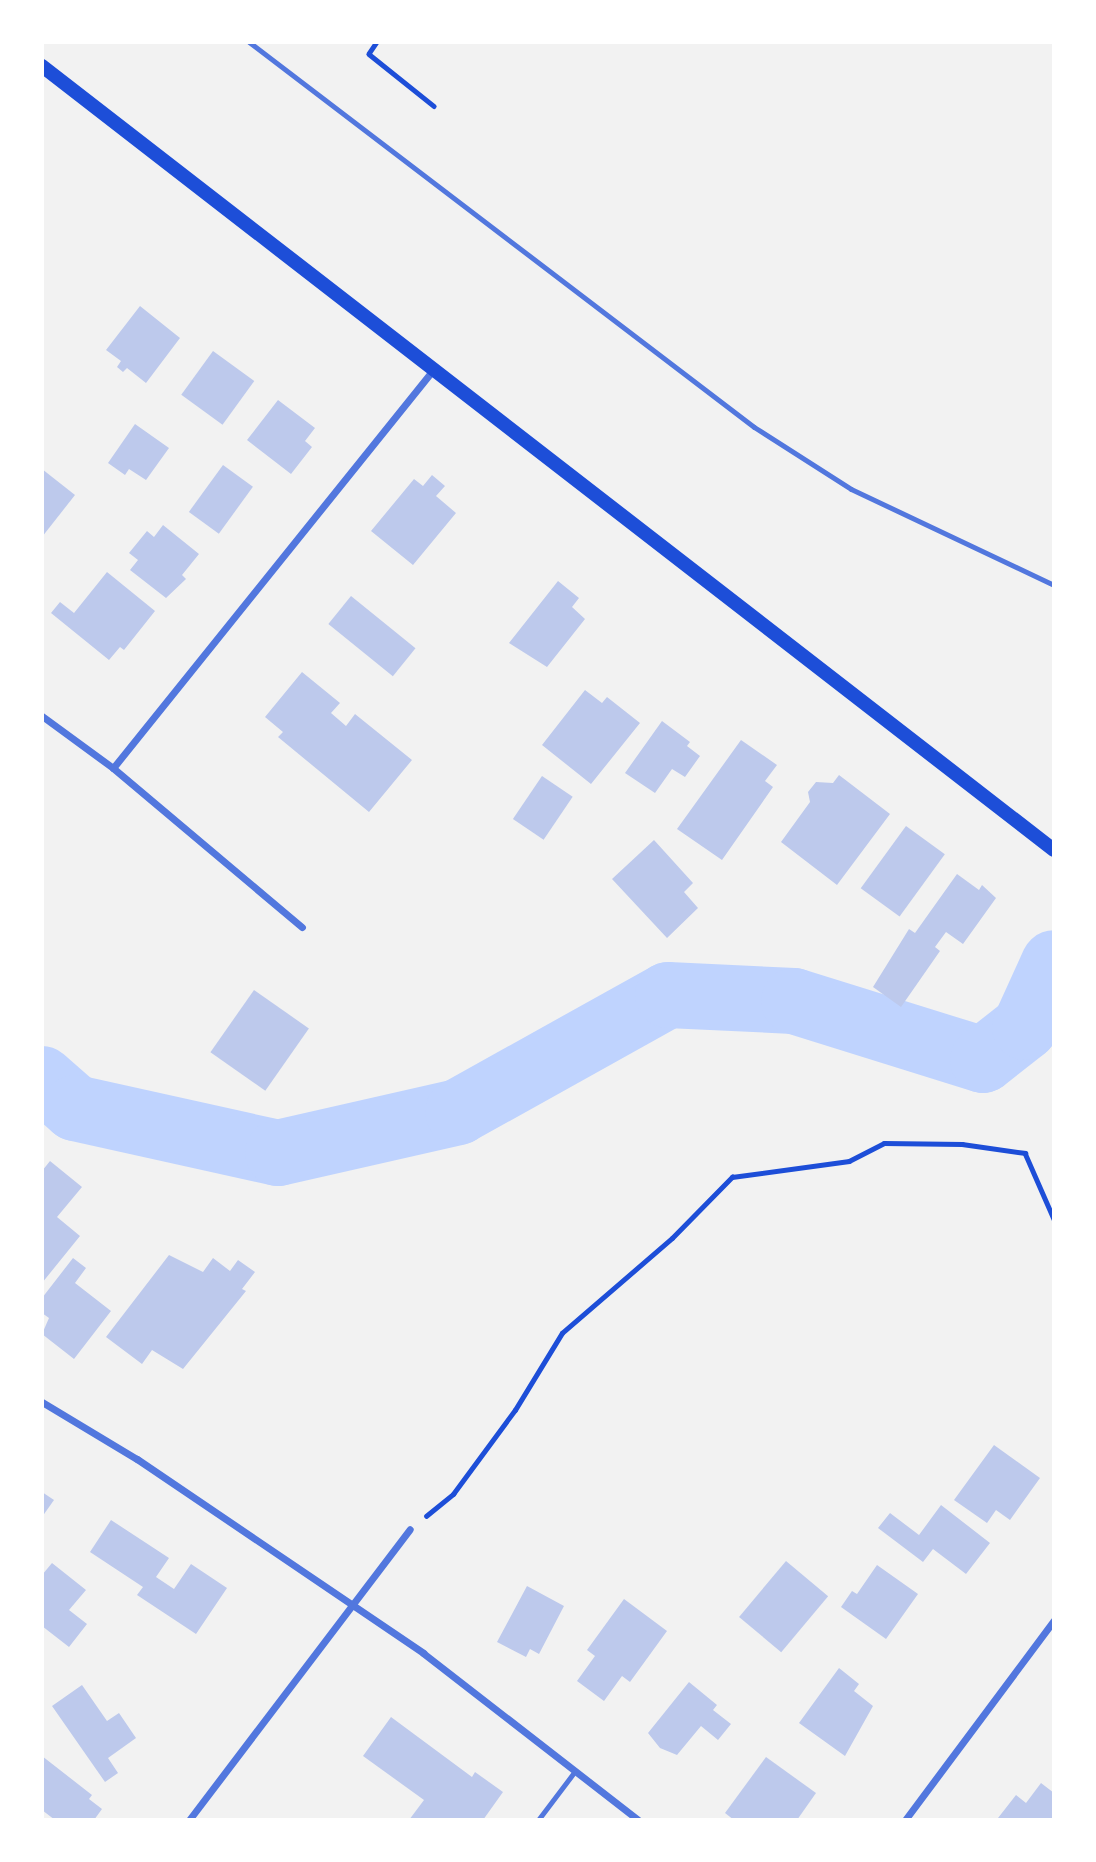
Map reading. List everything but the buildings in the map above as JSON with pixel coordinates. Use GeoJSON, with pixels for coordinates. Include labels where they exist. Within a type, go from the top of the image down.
{"type":"FeatureCollection","features":[{"type":"Feature","properties":{"kind":"main road"},"geometry":{"type":"LineString","coordinates":[[42,66],[1054,850]]}},
{"type":"Feature","properties":{"kind":"street"},"geometry":{"type":"LineString","coordinates":[[113,768],[433,370]]}},
{"type":"Feature","properties":{"kind":"street"},"geometry":{"type":"LineString","coordinates":[[42,716],[113,768],[302,927]]}},
{"type":"Feature","properties":{"kind":"street"},"geometry":{"type":"LineString","coordinates":[[42,1402],[136,1459],[353,1604],[638,1820]]}},
{"type":"Feature","properties":{"kind":"street"},"geometry":{"type":"LineString","coordinates":[[189,1820],[410,1529]]}},
{"type":"Feature","properties":{"kind":"street"},"geometry":{"type":"LineString","coordinates":[[905,1820],[1054,1620]]}},
{"type":"Feature","properties":{"kind":"lane"},"geometry":{"type":"LineString","coordinates":[[249,42],[754,427],[851,489],[1054,585]]}},
{"type":"Feature","properties":{"kind":"lane"},"geometry":{"type":"LineString","coordinates":[[538,1820],[575,1771]]}},
{"type":"Feature","properties":{"kind":"path"},"geometry":{"type":"LineString","coordinates":[[377,42],[369,54],[434,106]]}},
{"type":"Feature","properties":{"kind":"path"},"geometry":{"type":"LineString","coordinates":[[410,1529],[453,1494],[514,1410],[562,1333],[672,1237],[732,1177],[849,1161],[884,1143],[962,1144],[1025,1153],[1054,1219]]}},
{"type":"Feature","properties":{"kind":"waterway"},"geometry":{"type":"LineString","coordinates":[[42,1079],[75,1108],[278,1153],[458,1112],[668,995],[794,1001],[983,1060],[1025,1027],[1054,963]]}}]}
